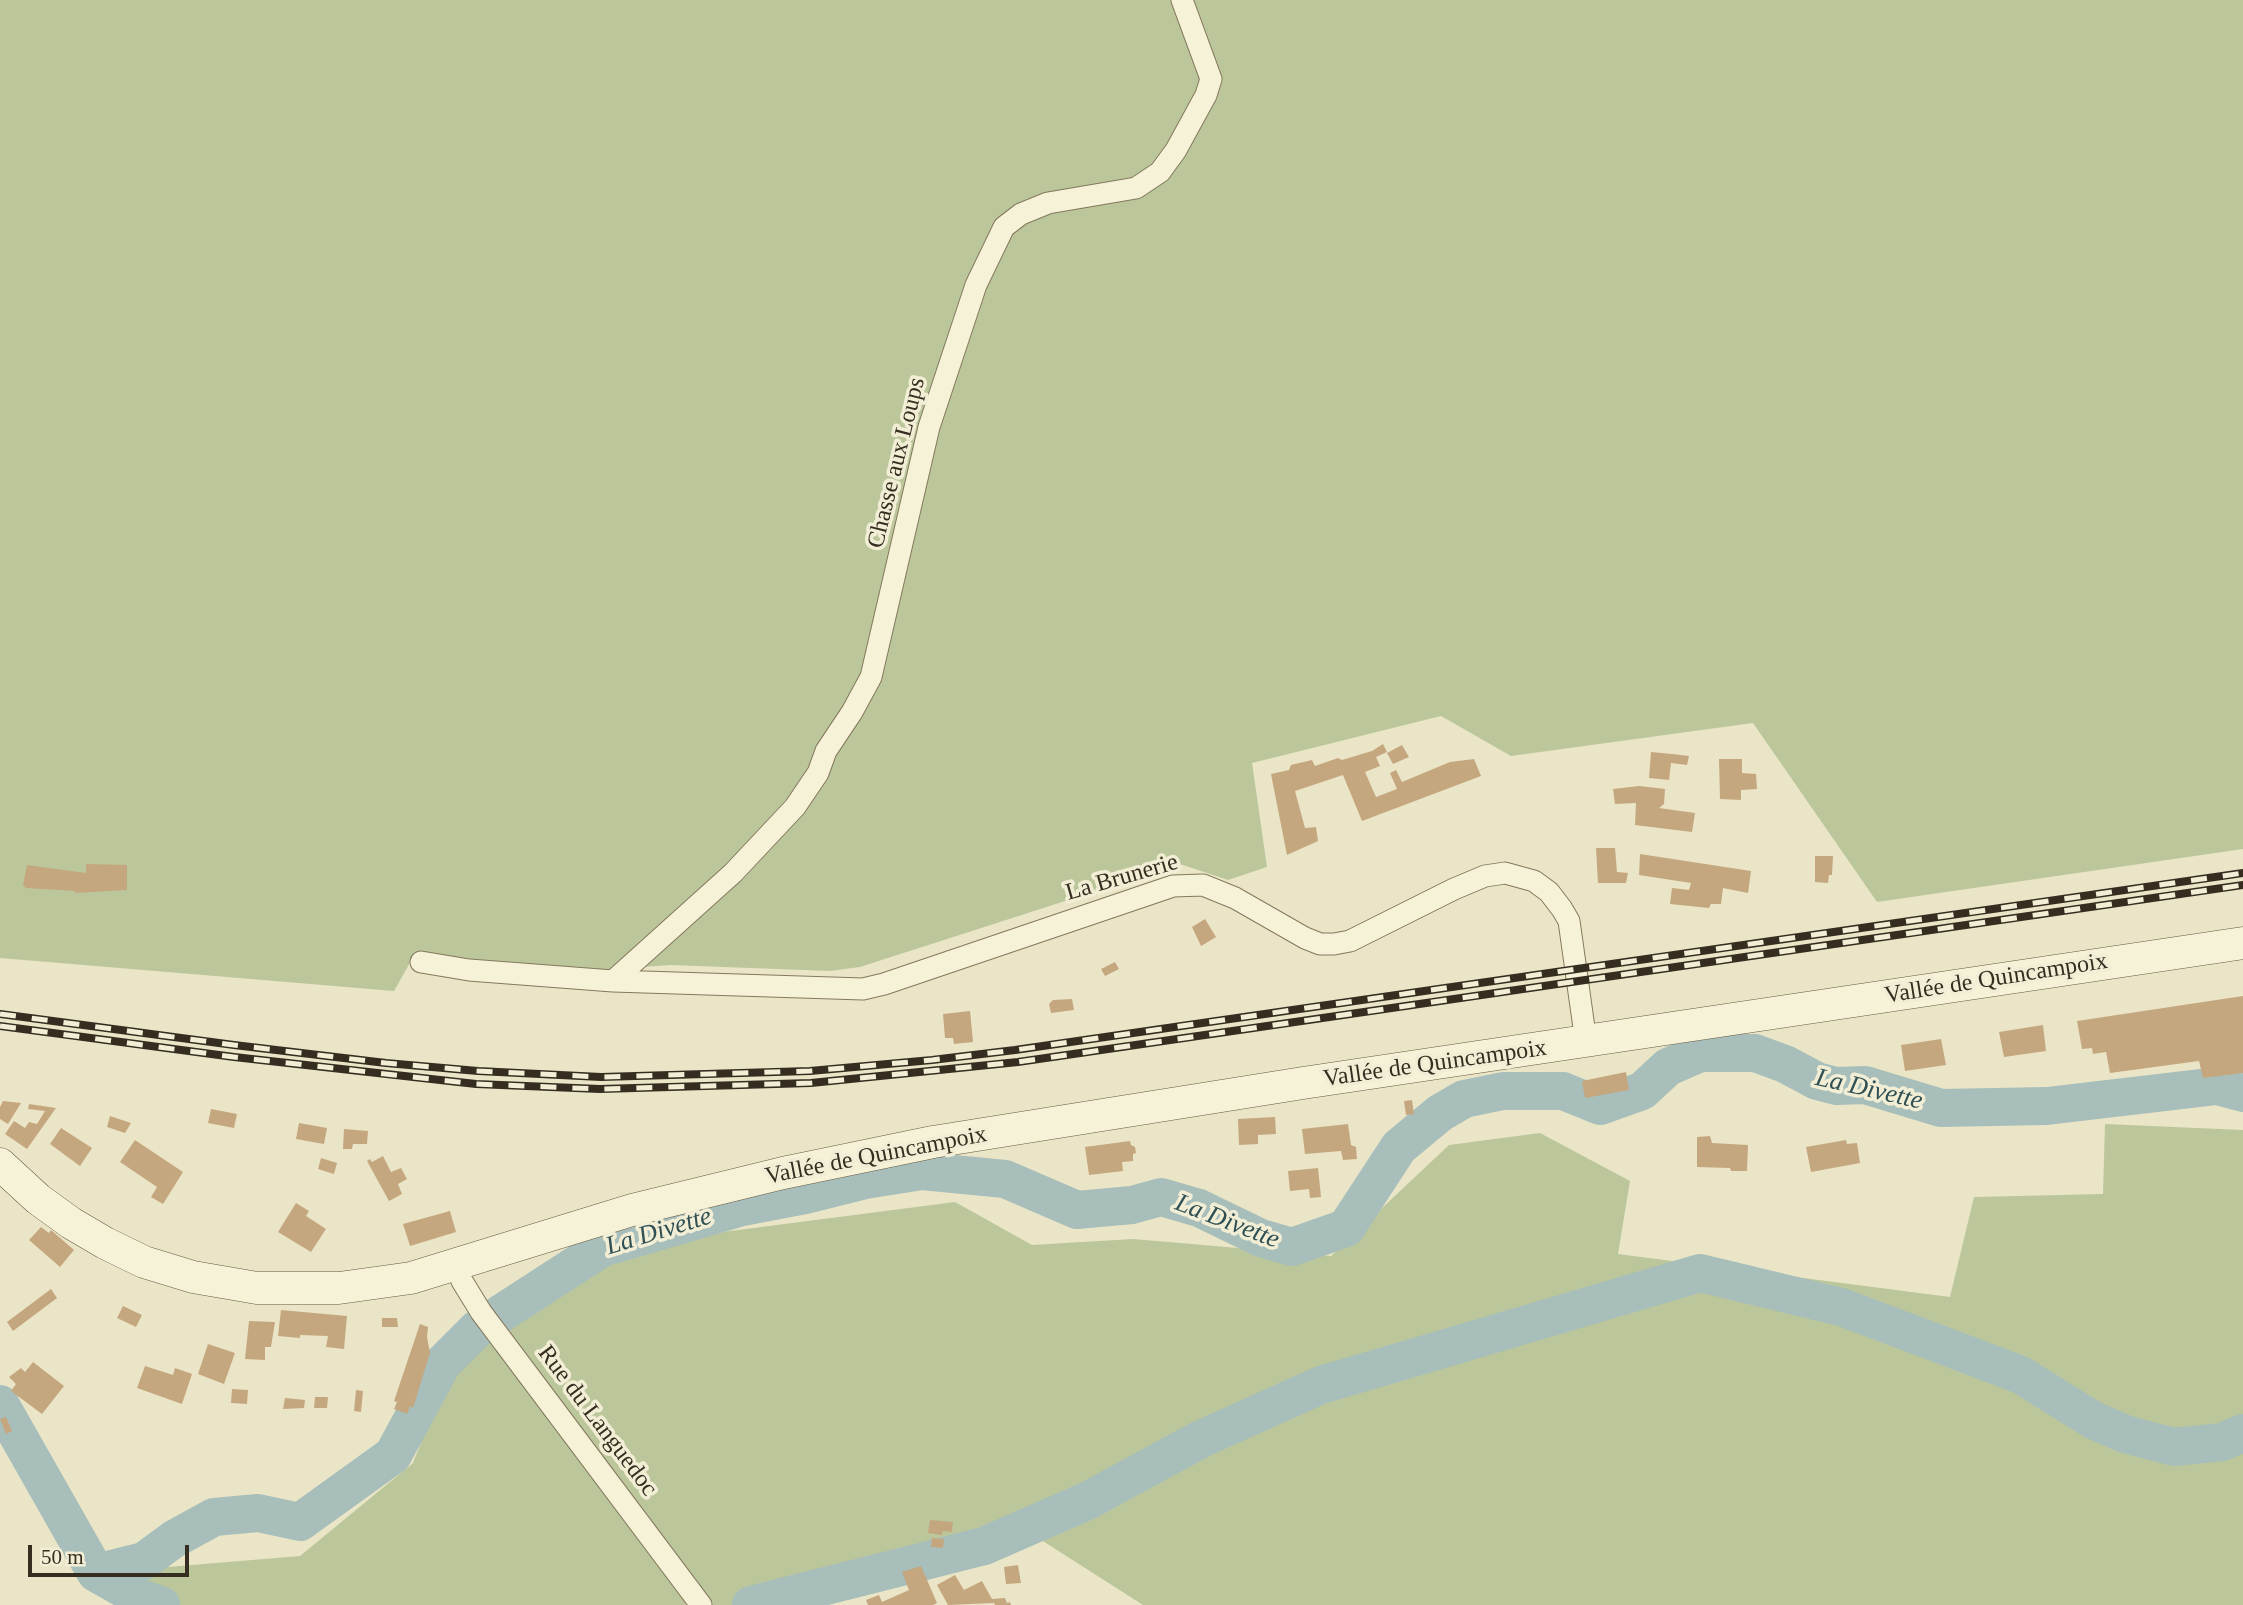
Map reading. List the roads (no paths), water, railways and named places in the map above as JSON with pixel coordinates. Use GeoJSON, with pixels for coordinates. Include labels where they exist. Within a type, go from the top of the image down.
{"type":"FeatureCollection","features":[{"type":"Feature","properties":{"kind":"main road","name":"Vallée de Quincampoix"},"geometry":{"type":"LineString","coordinates":[[0,1164],[38,1199],[71,1223],[144,1262],[193,1277],[257,1288],[339,1288],[411,1278],[632,1210],[783,1173],[933,1142],[1303,1083],[2243,943]]}},
{"type":"Feature","properties":{"kind":"street","name":"Chasse aux Loups"},"geometry":{"type":"LineString","coordinates":[[614,981],[733,873],[795,807],[818,774],[826,751],[871,677],[929,427],[976,285],[1004,228],[1020,214],[1048,203],[1136,188],[1160,172],[1176,150],[1206,95],[1211,79],[1182,0]]}},
{"type":"Feature","properties":{"kind":"street","name":"La Brunerie"},"geometry":{"type":"LineString","coordinates":[[421,962],[469,970],[614,981],[863,989],[1173,886],[1203,884],[1235,898],[1305,938],[1320,944],[1334,944],[1350,941],[1485,876],[1505,873],[1534,881],[1549,892],[1569,921],[1586,1042]]}},
{"type":"Feature","properties":{"kind":"street","name":"Rue du Languedoc"},"geometry":{"type":"LineString","coordinates":[[456,1266],[481,1312],[701,1605]]}},
{"type":"Feature","properties":{"kind":"waterway","name":"La Divette"},"geometry":{"type":"LineString","coordinates":[[96,1573],[144,1561],[174,1539],[214,1517],[258,1513],[300,1522],[393,1455],[442,1364],[477,1329],[602,1248],[742,1207],[865,1180],[922,1171],[1005,1179],[1077,1210],[1132,1205],[1161,1197],[1199,1208],[1261,1238],[1292,1247],[1346,1228],[1399,1147],[1440,1113],[1464,1099],[1503,1091],[1563,1091],[1600,1106],[1642,1091],[1668,1067],[1700,1053],[1755,1053],[1785,1064],[1817,1081],[1836,1086],[1865,1085],[1941,1108],[2047,1106],[2217,1086],[2243,1093]]}},
{"type":"Feature","properties":{"kind":"waterway","name":"La Divette"},"geometry":{"type":"LineString","coordinates":[[751,1605],[984,1546],[1087,1501],[1201,1439],[1321,1385],[1700,1273],[1841,1307],[1942,1345],[2021,1375],[2093,1420],[2125,1434],[2174,1447],[2222,1442],[2243,1433]]}},
{"type":"Feature","properties":{"kind":"waterway","name":"La Divette"},"geometry":{"type":"LineString","coordinates":[[0,1404],[96,1573],[140,1598],[161,1605]]}},
{"type":"Feature","properties":{"kind":"railway"},"geometry":{"type":"LineString","coordinates":[[0,1014],[234,1045],[478,1071],[601,1077],[810,1071],[1015,1050],[2243,873]]}},
{"type":"Feature","properties":{"kind":"railway"},"geometry":{"type":"LineString","coordinates":[[0,1026],[234,1057],[476,1084],[600,1089],[811,1083],[1018,1062],[2243,885]]}}]}
